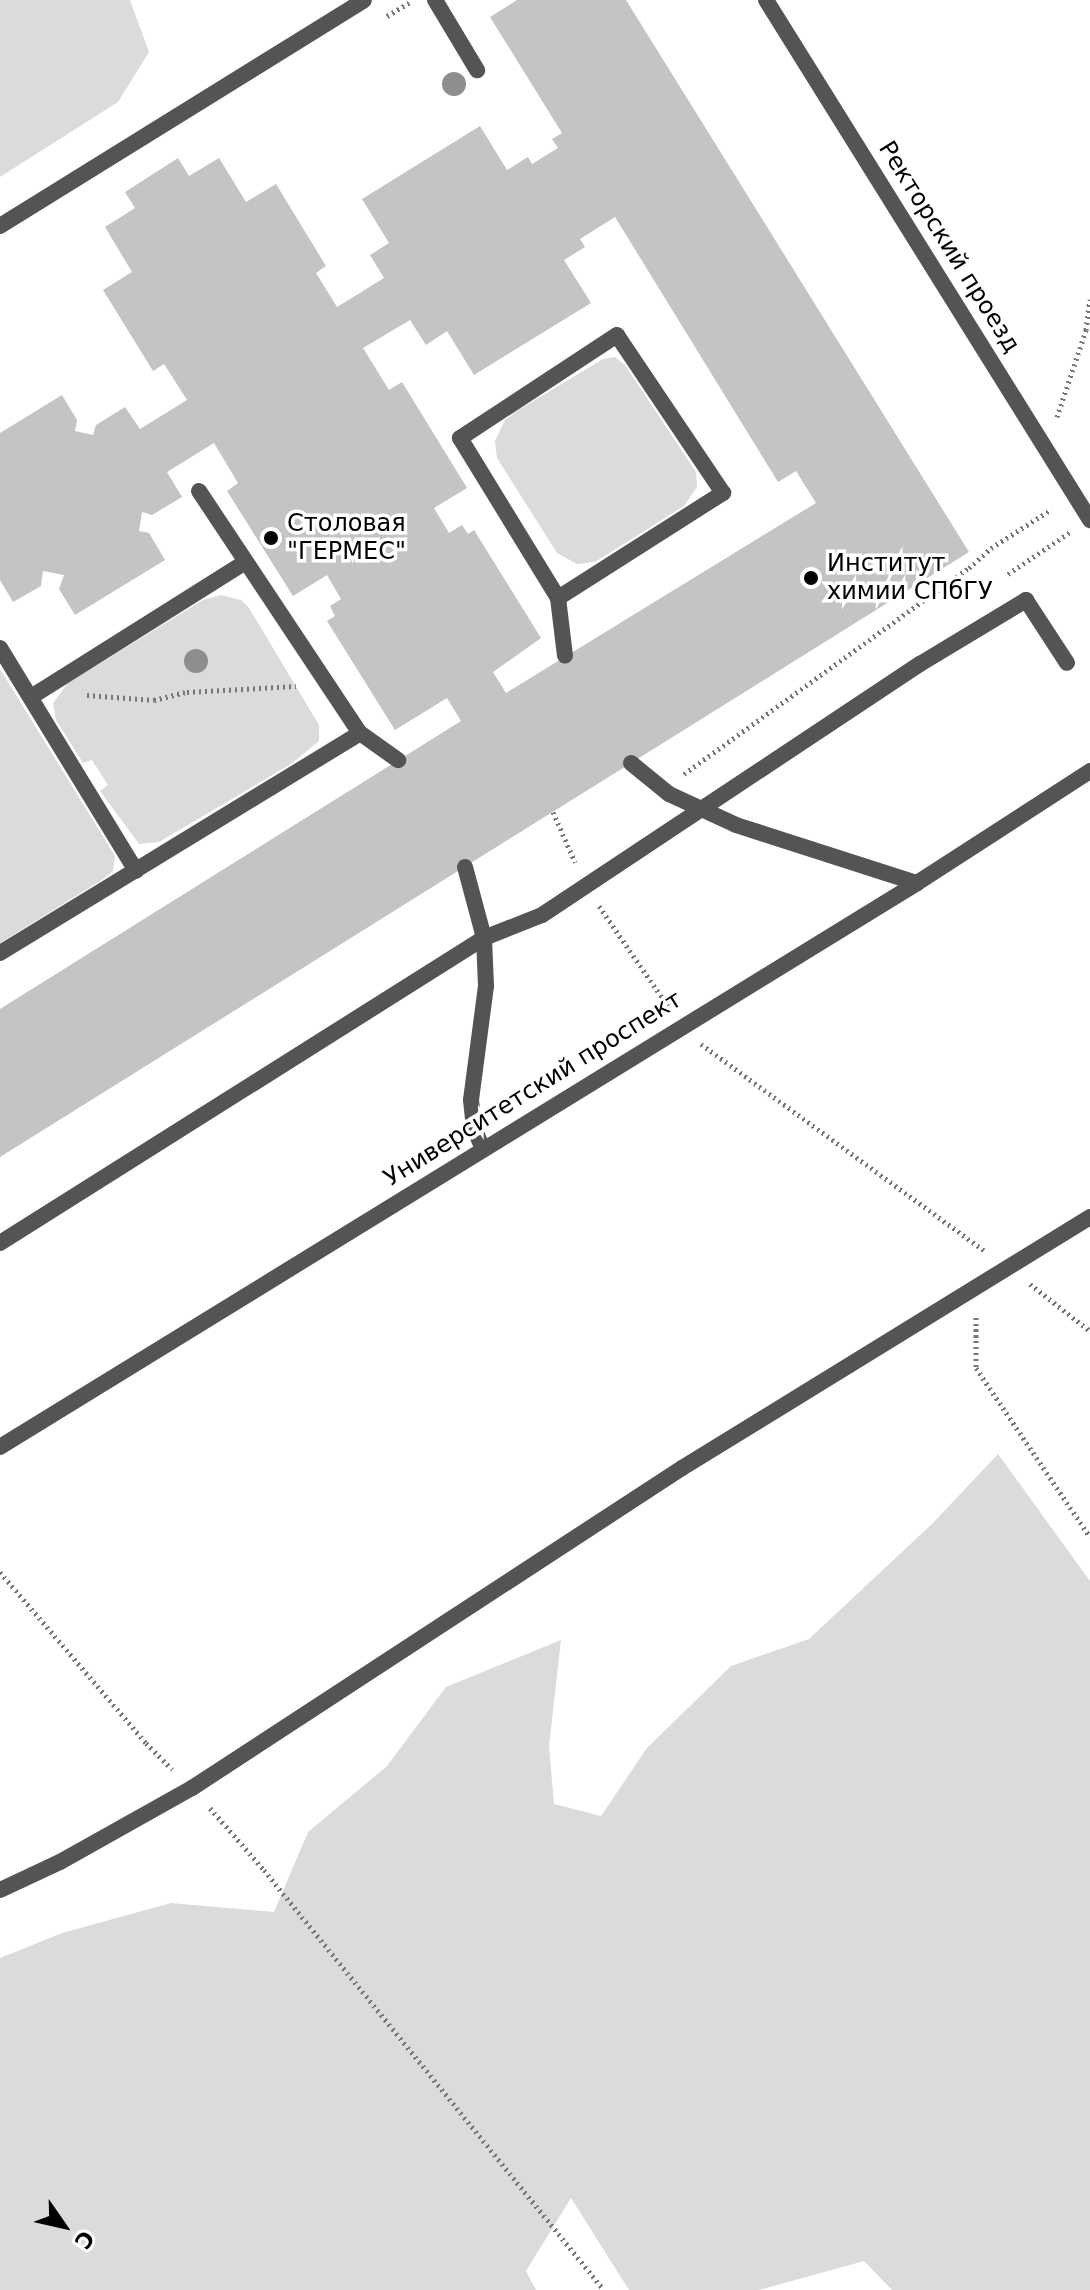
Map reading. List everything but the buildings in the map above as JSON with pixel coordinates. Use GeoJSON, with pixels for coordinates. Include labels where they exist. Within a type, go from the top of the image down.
{"type":"FeatureCollection","features":[{"type":"Feature","properties":{"kind":"street"},"geometry":{"type":"LineString","coordinates":[[0,226],[364,0]]}},
{"type":"Feature","properties":{"kind":"street"},"geometry":{"type":"LineString","coordinates":[[435,0],[477,70]]}},
{"type":"Feature","properties":{"kind":"street","name":"Ректорский проезд"},"geometry":{"type":"LineString","coordinates":[[766,0],[1089,519]]}},
{"type":"Feature","properties":{"kind":"street"},"geometry":{"type":"LineString","coordinates":[[558,598],[723,493],[617,335],[460,438],[558,598],[565,656]]}},
{"type":"Feature","properties":{"kind":"street"},"geometry":{"type":"LineString","coordinates":[[199,491],[360,733],[398,760]]}},
{"type":"Feature","properties":{"kind":"street"},"geometry":{"type":"LineString","coordinates":[[31,697],[245,562]]}},
{"type":"Feature","properties":{"kind":"street"},"geometry":{"type":"LineString","coordinates":[[0,1243],[484,938],[542,915],[586,888],[920,664],[1026,600],[1067,663]]}},
{"type":"Feature","properties":{"kind":"street"},"geometry":{"type":"LineString","coordinates":[[0,648],[136,871]]}},
{"type":"Feature","properties":{"kind":"street"},"geometry":{"type":"LineString","coordinates":[[0,953],[360,733]]}},
{"type":"Feature","properties":{"kind":"street"},"geometry":{"type":"LineString","coordinates":[[631,763],[669,794],[736,825],[917,883]]}},
{"type":"Feature","properties":{"kind":"street","name":"Университетский проспект"},"geometry":{"type":"LineString","coordinates":[[0,1447],[917,883],[1090,771]]}},
{"type":"Feature","properties":{"kind":"street"},"geometry":{"type":"LineString","coordinates":[[465,867],[484,938],[486,986],[471,1100],[474,1128],[483,1149]]}},
{"type":"Feature","properties":{"kind":"street"},"geometry":{"type":"LineString","coordinates":[[0,1890],[60,1862],[192,1788],[682,1468],[1090,1217]]}},
{"type":"Feature","properties":{"kind":"path"},"geometry":{"type":"LineString","coordinates":[[1052,458],[1061,399],[1086,330],[1090,299]]}},
{"type":"Feature","properties":{"kind":"path"},"geometry":{"type":"LineString","coordinates":[[669,794],[682,775],[838,665],[991,548],[1074,495]]}},
{"type":"Feature","properties":{"kind":"path"},"geometry":{"type":"LineString","coordinates":[[1008,574],[1089,519]]}},
{"type":"Feature","properties":{"kind":"path"},"geometry":{"type":"LineString","coordinates":[[31,697],[60,692],[154,700],[187,692],[283,685],[332,691]]}},
{"type":"Feature","properties":{"kind":"path"},"geometry":{"type":"LineString","coordinates":[[553,812],[586,888],[682,1025],[702,1045],[1090,1331]]}},
{"type":"Feature","properties":{"kind":"path"},"geometry":{"type":"LineString","coordinates":[[975,1290],[976,1368],[1090,1537]]}},
{"type":"Feature","properties":{"kind":"path"},"geometry":{"type":"LineString","coordinates":[[0,1572],[146,1743],[192,1788],[264,1870],[604,2290]]}},
{"type":"Feature","properties":{"kind":"shaded area"},"geometry":{"type":"Polygon","coordinates":[[[0,0],[130,0],[149,52],[118,102],[0,177],[0,0]]]}},
{"type":"Feature","properties":{"kind":"shaded area"},"geometry":{"type":"Polygon","coordinates":[[[615,357],[625,365],[696,472],[697,487],[684,506],[595,562],[577,564],[557,553],[497,458],[495,441],[505,420],[517,411],[603,359],[615,357]]]}},
{"type":"Feature","properties":{"kind":"shaded area"},"geometry":{"type":"Polygon","coordinates":[[[221,595],[241,600],[249,608],[319,725],[319,741],[291,764],[159,842],[139,844],[100,791],[108,785],[92,760],[83,763],[56,720],[53,703],[68,683],[203,600],[221,595]]]}},
{"type":"Feature","properties":{"kind":"shaded area"},"geometry":{"type":"Polygon","coordinates":[[[0,669],[115,856],[113,871],[105,878],[0,943],[0,669]]]}},
{"type":"Feature","properties":{"kind":"shaded area"},"geometry":{"type":"Polygon","coordinates":[[[998,1454],[1090,1581],[1090,2290],[892,2290],[864,2261],[759,2290],[629,2290],[571,2198],[526,2271],[536,2290],[0,2290],[0,1958],[62,1933],[171,1903],[274,1912],[308,1832],[387,1766],[446,1687],[561,1640],[549,1746],[554,1804],[601,1816],[647,1748],[731,1666],[809,1639],[932,1524],[998,1454]]]}},
{"type":"Feature","properties":{"kind":"place","name":"Столовая \"ГЕРМЕС\""},"geometry":{"type":"Point","coordinates":[271,538]}},
{"type":"Feature","properties":{"kind":"place","name":"Институт химии СПбГУ"},"geometry":{"type":"Point","coordinates":[811,578]}}]}
